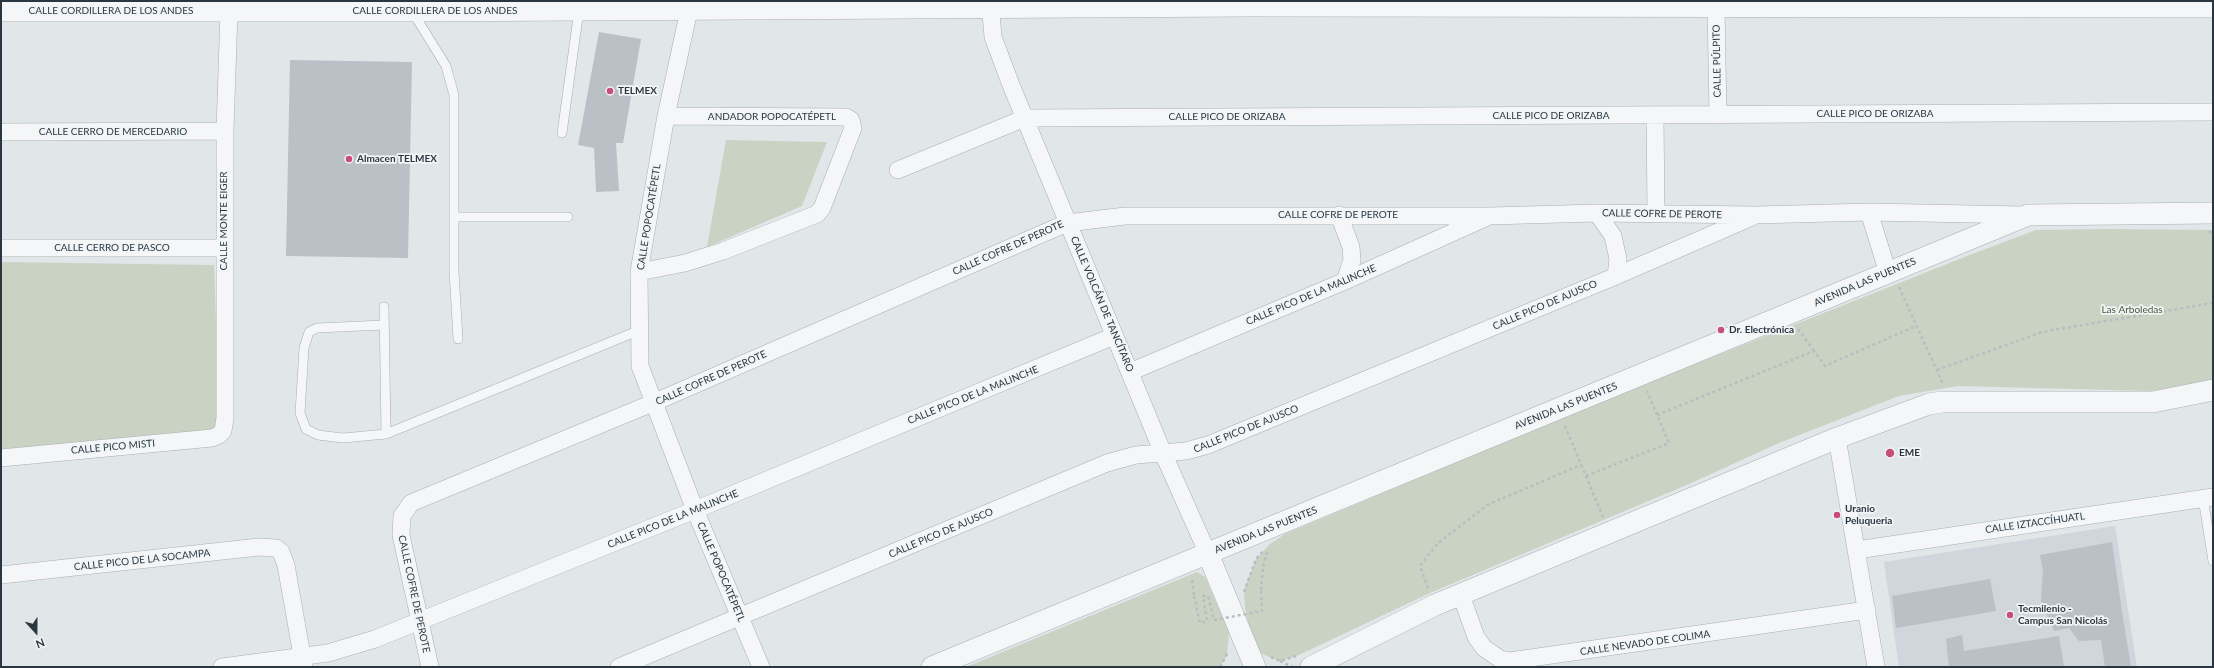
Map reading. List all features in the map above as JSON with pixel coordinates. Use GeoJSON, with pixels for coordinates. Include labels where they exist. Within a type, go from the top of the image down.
{"type":"FeatureCollection","features":[{"type":"Feature","properties":{"kind":"street","name":"CALLE CORDILLERA DE LOS ANDES"},"geometry":{"type":"LineString","coordinates":[[1,11],[229,11],[359,6],[412,12],[534,6],[579,10],[689,10],[990,4],[1454,3],[1663,4],[1716,7],[2126,4],[2213,7]]}},
{"type":"Feature","properties":{"kind":"street","name":"CALLE VOLCÁN DE TANCÍTARO"},"geometry":{"type":"LineString","coordinates":[[990,4],[993,37],[1025,118],[1163,453],[1208,554]]}},
{"type":"Feature","properties":{"kind":"street","name":"CALLE PÚLPITO"},"geometry":{"type":"LineString","coordinates":[[1716,7],[1718,115]]}},
{"type":"Feature","properties":{"kind":"street","name":"CALLE POPOCATÉPETL"},"geometry":{"type":"LineString","coordinates":[[689,10],[666,116],[639,272],[640,366],[695,510],[761,667]]}},
{"type":"Feature","properties":{"kind":"street","name":"CALLE MONTE EIGER"},"geometry":{"type":"LineString","coordinates":[[223,431],[225,418],[225,131],[229,11]]}},
{"type":"Feature","properties":{"kind":"street","name":"CALLE PICO DE ORIZABA"},"geometry":{"type":"LineString","coordinates":[[898,170],[1025,118],[2213,112]]}},
{"type":"Feature","properties":{"kind":"street","name":"ANDADOR POPOCATÉPETL"},"geometry":{"type":"LineString","coordinates":[[639,272],[686,263],[723,252],[817,214],[822,208],[853,128],[851,120],[846,117],[666,116]]}},
{"type":"Feature","properties":{"kind":"street"},"geometry":{"type":"LineString","coordinates":[[1654,116],[1656,213]]}},
{"type":"Feature","properties":{"kind":"street","name":"CALLE CERRO DE MERCEDARIO"},"geometry":{"type":"LineString","coordinates":[[1,132],[225,131]]}},
{"type":"Feature","properties":{"kind":"street"},"geometry":{"type":"LineString","coordinates":[[1869,212],[1893,278]]}},
{"type":"Feature","properties":{"kind":"street","name":"CALLE COFRE DE PEROTE"},"geometry":{"type":"LineString","coordinates":[[430,667],[400,531],[402,516],[411,503],[655,402],[1067,222],[1125,216],[1490,216],[1597,213],[1756,215],[1869,212],[2028,215]]}},
{"type":"Feature","properties":{"kind":"street"},"geometry":{"type":"LineString","coordinates":[[1597,213],[1613,236],[1618,259],[1616,276]]}},
{"type":"Feature","properties":{"kind":"street","name":"AVENIDA LAS PUENTES"},"geometry":{"type":"LineString","coordinates":[[932,667],[1893,278],[2028,215],[2213,214]]}},
{"type":"Feature","properties":{"kind":"street"},"geometry":{"type":"LineString","coordinates":[[1339,215],[1347,232],[1351,247],[1352,260],[1345,281]]}},
{"type":"Feature","properties":{"kind":"street","name":"CALLE PICO DE AJUSCO"},"geometry":{"type":"LineString","coordinates":[[619,667],[740,618],[1107,463],[1136,455],[1186,452],[1208,445],[1616,276],[1756,215]]}},
{"type":"Feature","properties":{"kind":"street","name":"CALLE PICO DE LA MALINCHE"},"geometry":{"type":"LineString","coordinates":[[1130,372],[1345,281],[1490,216]]}},
{"type":"Feature","properties":{"kind":"street","name":"CALLE CERRO DE PASCO"},"geometry":{"type":"LineString","coordinates":[[1,248],[224,248]]}},
{"type":"Feature","properties":{"kind":"street","name":"CALLE PICO DE LA MALINCHE"},"geometry":{"type":"LineString","coordinates":[[222,667],[303,662],[353,647],[695,510],[1114,336]]}},
{"type":"Feature","properties":{"kind":"street"},"geometry":{"type":"LineString","coordinates":[[1305,661],[1837,438],[1923,406],[1942,402],[2153,402],[2213,390]]}},
{"type":"Feature","properties":{"kind":"street","name":"CALLE PICO MISTI"},"geometry":{"type":"LineString","coordinates":[[1,458],[212,438],[219,435],[223,431]]}},
{"type":"Feature","properties":{"kind":"street"},"geometry":{"type":"LineString","coordinates":[[1837,438],[1868,610],[1876,667]]}},
{"type":"Feature","properties":{"kind":"street","name":"CALLE IZTACCÍHUATL"},"geometry":{"type":"LineString","coordinates":[[1857,550],[2208,497]]}},
{"type":"Feature","properties":{"kind":"street","name":"CALLE PICO DE LA SOCAMPA"},"geometry":{"type":"LineString","coordinates":[[1,575],[259,547],[276,548],[281,552],[286,565],[303,662]]}},
{"type":"Feature","properties":{"kind":"street"},"geometry":{"type":"LineString","coordinates":[[1208,554],[1261,662]]}},
{"type":"Feature","properties":{"kind":"street","name":"CALLE NEVADO DE COLIMA"},"geometry":{"type":"LineString","coordinates":[[1461,595],[1476,636],[1484,648],[1500,660],[1510,661],[1868,610]]}},
{"type":"Feature","properties":{"kind":"lane"},"geometry":{"type":"LineString","coordinates":[[562,133],[579,10]]}},
{"type":"Feature","properties":{"kind":"lane"},"geometry":{"type":"LineString","coordinates":[[412,12],[446,66],[452,83],[455,109],[454,271],[458,340]]}},
{"type":"Feature","properties":{"kind":"lane"},"geometry":{"type":"LineString","coordinates":[[455,217],[568,217]]}},
{"type":"Feature","properties":{"kind":"lane"},"geometry":{"type":"LineString","coordinates":[[384,307],[386,434]]}},
{"type":"Feature","properties":{"kind":"lane"},"geometry":{"type":"LineString","coordinates":[[384,325],[318,328],[309,332],[304,348],[300,413],[306,428],[318,435],[343,438],[386,434],[640,330]]}},
{"type":"Feature","properties":{"kind":"lane"},"geometry":{"type":"LineString","coordinates":[[2208,497],[2213,561]]}},
{"type":"Feature","properties":{"kind":"path"},"geometry":{"type":"LineString","coordinates":[[1893,278],[1937,370],[1944,388]]}},
{"type":"Feature","properties":{"kind":"path"},"geometry":{"type":"LineString","coordinates":[[1937,370],[2042,332],[2213,303]]}},
{"type":"Feature","properties":{"kind":"path"},"geometry":{"type":"LineString","coordinates":[[1794,324],[1825,366],[1916,326]]}},
{"type":"Feature","properties":{"kind":"path"},"geometry":{"type":"LineString","coordinates":[[1657,415],[1814,351]]}},
{"type":"Feature","properties":{"kind":"path"},"geometry":{"type":"LineString","coordinates":[[1586,476],[1669,443],[1644,384]]}},
{"type":"Feature","properties":{"kind":"path"},"geometry":{"type":"LineString","coordinates":[[1562,419],[1604,519]]}},
{"type":"Feature","properties":{"kind":"path"},"geometry":{"type":"LineString","coordinates":[[1430,592],[1420,566],[1438,543],[1489,504],[1582,465]]}},
{"type":"Feature","properties":{"kind":"path"},"geometry":{"type":"LineString","coordinates":[[1194,596],[1200,623],[1208,621],[1203,596],[1208,596],[1214,620],[1262,611],[1261,590],[1263,567],[1270,544],[1256,559],[1244,590],[1244,596]]}},
{"type":"Feature","properties":{"kind":"path"},"geometry":{"type":"LineString","coordinates":[[1244,608],[1246,615]]}},
{"type":"Feature","properties":{"kind":"path"},"geometry":{"type":"LineString","coordinates":[[1219,611],[1226,625]]}},
{"type":"Feature","properties":{"kind":"path"},"geometry":{"type":"LineString","coordinates":[[1220,667],[1227,655],[1228,647]]}},
{"type":"Feature","properties":{"kind":"path"},"geometry":{"type":"LineString","coordinates":[[1280,661],[1293,667]]}},
{"type":"Feature","properties":{"kind":"path"},"geometry":{"type":"LineString","coordinates":[[1261,662],[1305,661]]}},
{"type":"Feature","properties":{"kind":"shaded area","name":"Tecmilenio - Campus San Nicolás"},"geometry":{"type":"Polygon","coordinates":[[[2115,526],[2137,667],[1899,667],[1884,562],[2115,526]]]}},
{"type":"Feature","properties":{"kind":"green space"},"geometry":{"type":"Polygon","coordinates":[[[726,140],[827,142],[802,206],[707,247],[726,140]]]}},
{"type":"Feature","properties":{"kind":"green space","name":"Las Arboledas"},"geometry":{"type":"Polygon","coordinates":[[[2036,230],[2213,230],[2213,381],[2149,391],[1958,386],[1899,396],[1779,443],[1689,484],[1430,593],[1299,655],[1280,661],[1262,654],[1251,637],[1245,608],[1244,590],[1256,559],[1270,544],[1285,534],[1625,392],[2036,230]]]}},
{"type":"Feature","properties":{"kind":"green space"},"geometry":{"type":"Polygon","coordinates":[[[1,262],[214,265],[220,429],[1,454],[1,262]]]}},
{"type":"Feature","properties":{"kind":"green space"},"geometry":{"type":"Polygon","coordinates":[[[1197,572],[1205,577],[1229,632],[1227,655],[1220,667],[966,667],[1197,572]]]}},
{"type":"Feature","properties":{"kind":"building","name":"TELMEX"},"geometry":{"type":"Polygon","coordinates":[[[599,32],[641,39],[623,143],[616,143],[619,191],[596,192],[594,148],[578,145],[599,32]]]}},
{"type":"Feature","properties":{"kind":"building","name":"Almacen TELMEX"},"geometry":{"type":"Polygon","coordinates":[[[290,60],[412,62],[408,258],[286,256],[290,60]]]}},
{"type":"Feature","properties":{"kind":"building"},"geometry":{"type":"Polygon","coordinates":[[[2112,542],[2131,667],[2105,667],[2101,640],[2079,641],[2069,628],[2054,631],[2041,601],[2043,570],[2040,555],[2112,542]]]}},
{"type":"Feature","properties":{"kind":"building"},"geometry":{"type":"Polygon","coordinates":[[[1990,579],[1996,611],[1896,628],[1892,596],[1990,579]]]}},
{"type":"Feature","properties":{"kind":"building"},"geometry":{"type":"Polygon","coordinates":[[[1962,635],[1964,651],[2059,636],[2064,667],[1949,667],[1946,639],[1962,635]]]}},
{"type":"Feature","properties":{"kind":"place","name":"TELMEX"},"geometry":{"type":"Point","coordinates":[610,91]}},
{"type":"Feature","properties":{"kind":"place","name":"Almacen TELMEX"},"geometry":{"type":"Point","coordinates":[349,159]}},
{"type":"Feature","properties":{"kind":"place","name":"Dr. Electrónica"},"geometry":{"type":"Point","coordinates":[1721,330]}},
{"type":"Feature","properties":{"kind":"place","name":"EME"},"geometry":{"type":"Point","coordinates":[1890,453]}},
{"type":"Feature","properties":{"kind":"place","name":"Uranio Peluqueria"},"geometry":{"type":"Point","coordinates":[1837,515]}},
{"type":"Feature","properties":{"kind":"place","name":"Tecmilenio - Campus San Nicolás"},"geometry":{"type":"Point","coordinates":[2010,615]}}]}
